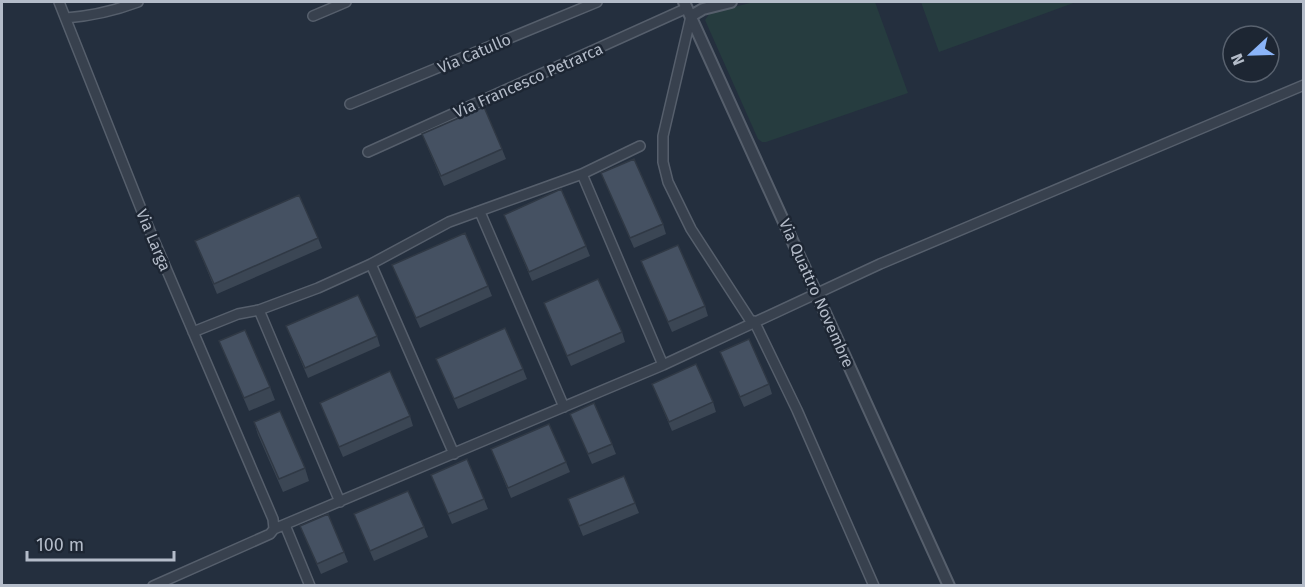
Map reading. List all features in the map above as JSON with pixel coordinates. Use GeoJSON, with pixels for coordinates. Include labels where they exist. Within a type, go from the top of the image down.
{"type":"FeatureCollection","features":[{"type":"Feature","properties":{"kind":"street","name":"Via Larga"},"geometry":{"type":"LineString","coordinates":[[59,2],[145,219],[273,519],[274,529]]}},
{"type":"Feature","properties":{"kind":"street"},"geometry":{"type":"LineString","coordinates":[[66,18],[105,13],[138,2]]}},
{"type":"Feature","properties":{"kind":"street"},"geometry":{"type":"LineString","coordinates":[[314,16],[346,2]]}},
{"type":"Feature","properties":{"kind":"street","name":"Via Catullo"},"geometry":{"type":"LineString","coordinates":[[351,104],[597,2]]}},
{"type":"Feature","properties":{"kind":"street"},"geometry":{"type":"LineString","coordinates":[[731,2],[704,9],[687,8],[663,136],[663,162],[668,182],[691,229],[753,322],[796,410],[874,585]]}},
{"type":"Feature","properties":{"kind":"street","name":"Via Francesco Petrarca"},"geometry":{"type":"LineString","coordinates":[[368,152],[687,8]]}},
{"type":"Feature","properties":{"kind":"street","name":"Via Quattro Novembre"},"geometry":{"type":"LineString","coordinates":[[687,8],[949,585]]}},
{"type":"Feature","properties":{"kind":"street"},"geometry":{"type":"LineString","coordinates":[[153,585],[270,534],[274,529],[663,365],[880,264],[1304,85]]}},
{"type":"Feature","properties":{"kind":"street"},"geometry":{"type":"LineString","coordinates":[[193,332],[238,314],[259,310],[318,288],[371,264],[449,222],[582,174],[640,146]]}},
{"type":"Feature","properties":{"kind":"street"},"geometry":{"type":"LineString","coordinates":[[582,174],[663,365]]}},
{"type":"Feature","properties":{"kind":"street"},"geometry":{"type":"LineString","coordinates":[[480,212],[564,407]]}},
{"type":"Feature","properties":{"kind":"street"},"geometry":{"type":"LineString","coordinates":[[371,264],[454,454]]}},
{"type":"Feature","properties":{"kind":"street"},"geometry":{"type":"LineString","coordinates":[[259,310],[340,502]]}},
{"type":"Feature","properties":{"kind":"street"},"geometry":{"type":"LineString","coordinates":[[285,525],[310,585]]}},
{"type":"Feature","properties":{"kind":"green space"},"geometry":{"type":"Polygon","coordinates":[[[754,2],[875,2],[908,93],[762,142],[758,139],[705,20],[710,13],[754,2]]]}},
{"type":"Feature","properties":{"kind":"green space"},"geometry":{"type":"Polygon","coordinates":[[[921,2],[1076,2],[939,52],[921,2]]]}},
{"type":"Feature","properties":{"kind":"building"},"geometry":{"type":"Polygon","coordinates":[[[484,107],[502,149],[441,176],[422,134],[484,107]]]}},
{"type":"Feature","properties":{"kind":"building"},"geometry":{"type":"Polygon","coordinates":[[[634,159],[663,224],[630,238],[601,173],[634,159]]]}},
{"type":"Feature","properties":{"kind":"building"},"geometry":{"type":"Polygon","coordinates":[[[561,189],[586,246],[529,272],[504,215],[561,189]]]}},
{"type":"Feature","properties":{"kind":"building"},"geometry":{"type":"Polygon","coordinates":[[[299,195],[318,238],[214,284],[195,241],[299,195]]]}},
{"type":"Feature","properties":{"kind":"building"},"geometry":{"type":"Polygon","coordinates":[[[465,233],[488,286],[416,318],[392,265],[465,233]]]}},
{"type":"Feature","properties":{"kind":"building"},"geometry":{"type":"Polygon","coordinates":[[[678,245],[705,306],[668,322],[641,261],[678,245]]]}},
{"type":"Feature","properties":{"kind":"building"},"geometry":{"type":"Polygon","coordinates":[[[598,279],[622,332],[567,356],[544,303],[598,279]]]}},
{"type":"Feature","properties":{"kind":"building"},"geometry":{"type":"Polygon","coordinates":[[[358,295],[377,336],[305,368],[286,326],[358,295]]]}},
{"type":"Feature","properties":{"kind":"building"},"geometry":{"type":"Polygon","coordinates":[[[505,328],[523,369],[454,399],[436,359],[505,328]]]}},
{"type":"Feature","properties":{"kind":"building"},"geometry":{"type":"Polygon","coordinates":[[[245,330],[270,387],[244,398],[219,341],[245,330]]]}},
{"type":"Feature","properties":{"kind":"building"},"geometry":{"type":"Polygon","coordinates":[[[749,339],[769,384],[740,397],[720,352],[749,339]]]}},
{"type":"Feature","properties":{"kind":"building"},"geometry":{"type":"Polygon","coordinates":[[[696,364],[713,402],[669,422],[652,384],[696,364]]]}},
{"type":"Feature","properties":{"kind":"building"},"geometry":{"type":"Polygon","coordinates":[[[390,371],[410,416],[339,447],[320,403],[390,371]]]}},
{"type":"Feature","properties":{"kind":"building"},"geometry":{"type":"Polygon","coordinates":[[[594,403],[612,444],[588,454],[570,414],[594,403]]]}},
{"type":"Feature","properties":{"kind":"building"},"geometry":{"type":"Polygon","coordinates":[[[280,411],[305,468],[279,479],[254,422],[280,411]]]}},
{"type":"Feature","properties":{"kind":"building"},"geometry":{"type":"Polygon","coordinates":[[[549,424],[566,462],[508,488],[491,449],[549,424]]]}},
{"type":"Feature","properties":{"kind":"building"},"geometry":{"type":"Polygon","coordinates":[[[467,459],[484,499],[448,514],[431,475],[467,459]]]}},
{"type":"Feature","properties":{"kind":"building"},"geometry":{"type":"Polygon","coordinates":[[[624,476],[635,503],[579,526],[568,499],[624,476]]]}},
{"type":"Feature","properties":{"kind":"building"},"geometry":{"type":"Polygon","coordinates":[[[408,491],[424,527],[370,551],[354,514],[408,491]]]}},
{"type":"Feature","properties":{"kind":"building"},"geometry":{"type":"Polygon","coordinates":[[[328,514],[344,552],[317,564],[300,526],[328,514]]]}}]}
